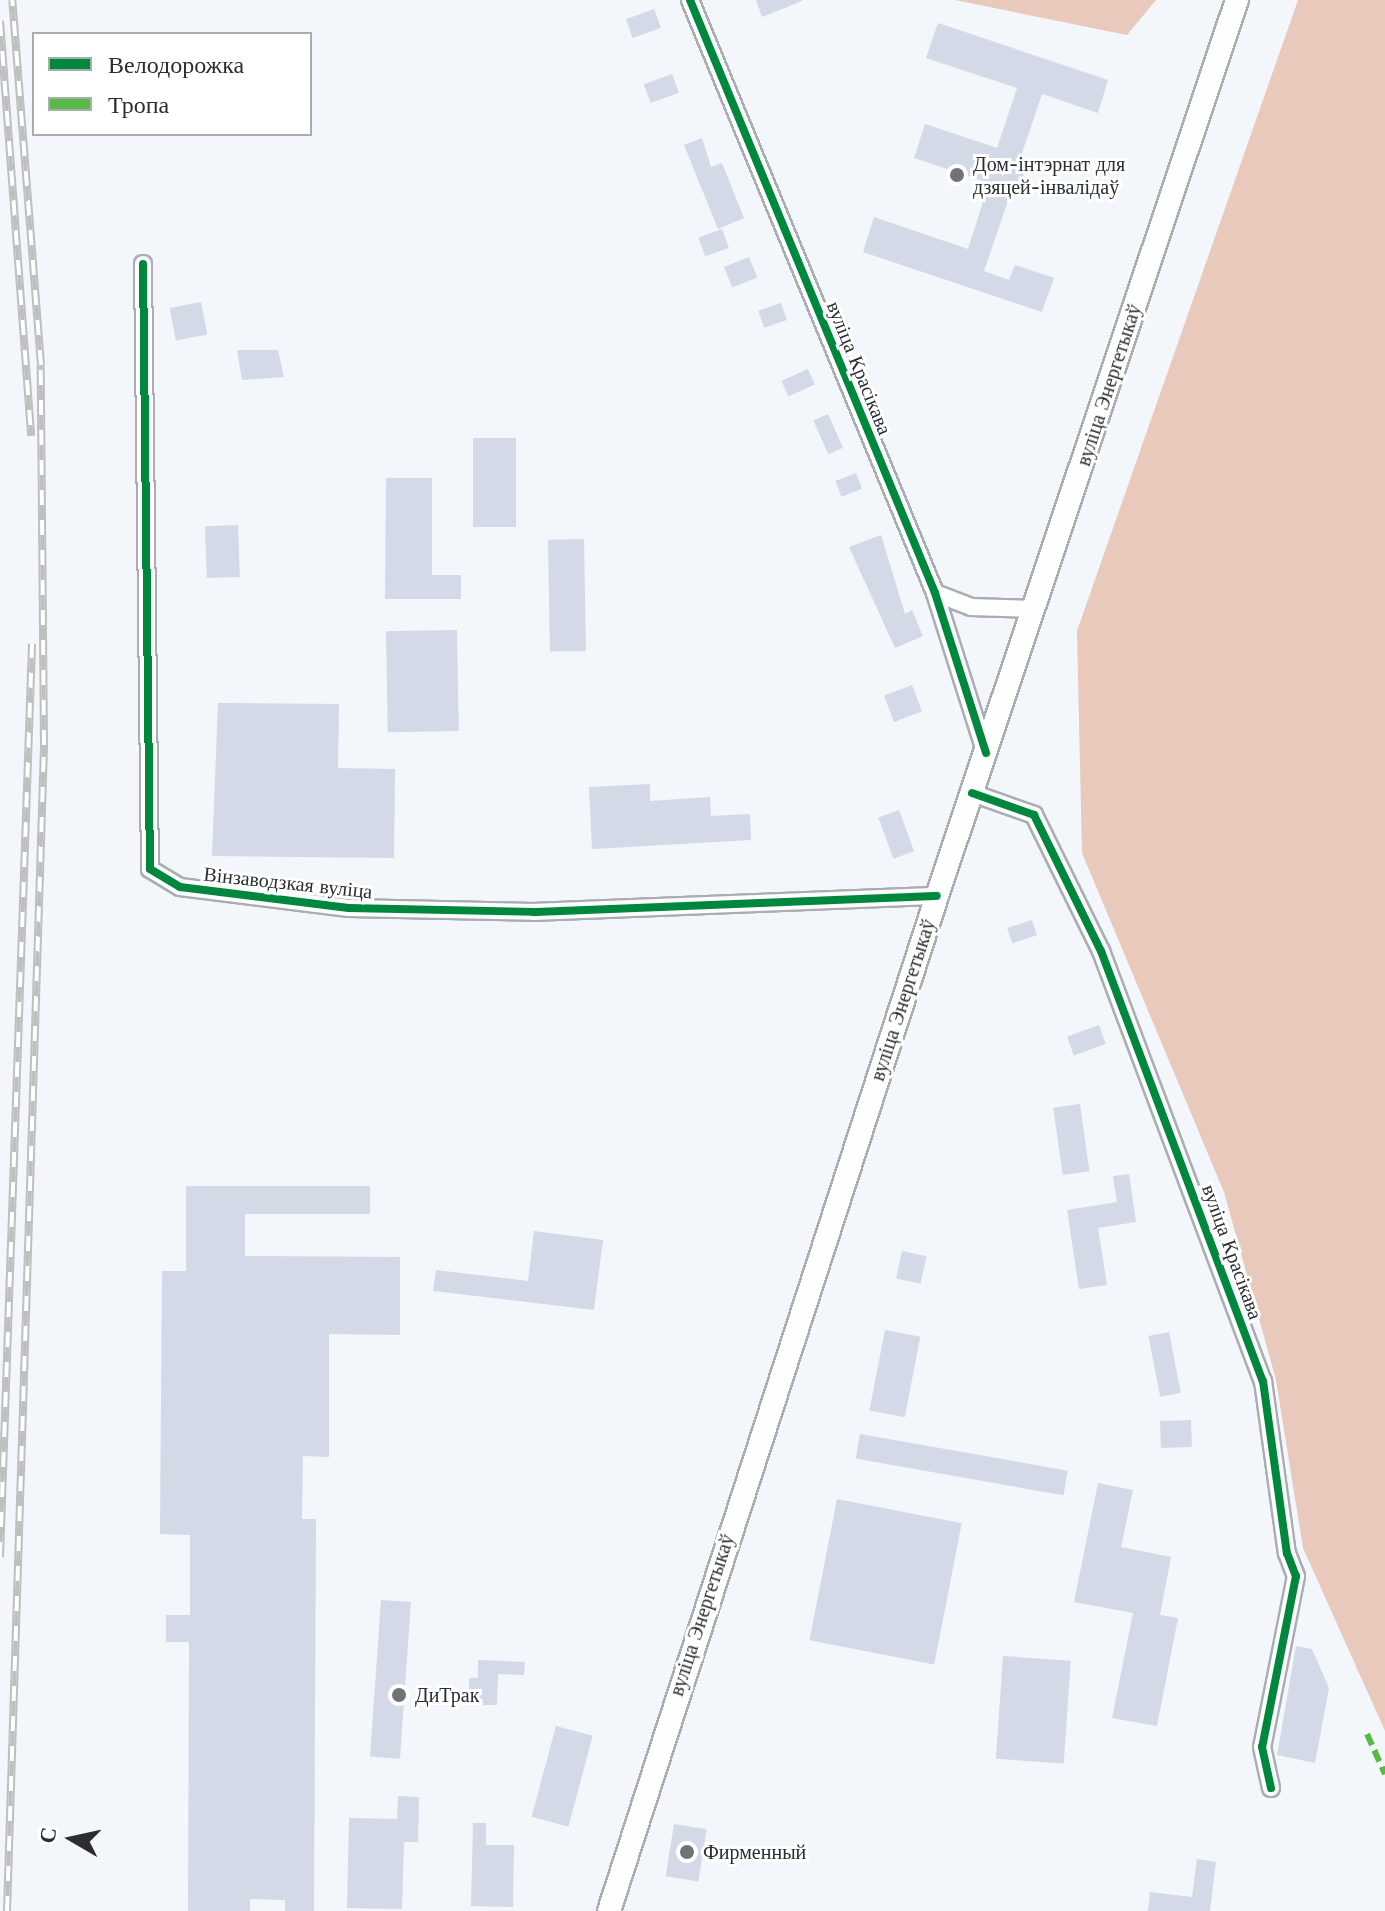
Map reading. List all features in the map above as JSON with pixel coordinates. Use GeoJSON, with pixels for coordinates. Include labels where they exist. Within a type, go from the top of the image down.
{"type":"FeatureCollection","features":[{"type":"Feature","properties":{"kind":"main road","name":"вуліца Энергетыкаў"},"geometry":{"type":"LineString","coordinates":[[609,1911],[937,896],[1036,609],[1237,0]]}},
{"type":"Feature","properties":{"kind":"street","name":"вуліца Красікава"},"geometry":{"type":"LineString","coordinates":[[690,0],[935,593],[986,753]]}},
{"type":"Feature","properties":{"kind":"street","name":"Вінзаводзкая вуліца"},"geometry":{"type":"LineString","coordinates":[[143,264],[150,869],[180,887],[349,908],[534,912],[937,896]]}},
{"type":"Feature","properties":{"kind":"street"},"geometry":{"type":"LineString","coordinates":[[935,593],[971,607],[1036,609]]}},
{"type":"Feature","properties":{"kind":"street","name":"вуліца Красікава"},"geometry":{"type":"LineString","coordinates":[[972,793],[1034,815],[1095,937],[1263,1381],[1287,1553],[1296,1576],[1262,1747],[1271,1788]]}},
{"type":"Feature","properties":{"kind":"shaded area"},"geometry":{"type":"Polygon","coordinates":[[[955,0],[1156,0],[1127,35],[955,0]]]}},
{"type":"Feature","properties":{"kind":"shaded area"},"geometry":{"type":"Polygon","coordinates":[[[1298,0],[1385,0],[1385,1731],[1303,1548],[1276,1380],[1224,1192],[1082,853],[1077,631],[1298,0]]]}},
{"type":"Feature","properties":{"kind":"building"},"geometry":{"type":"Polygon","coordinates":[[[756,0],[802,0],[802,1],[762,17],[756,0]]]}},
{"type":"Feature","properties":{"kind":"building"},"geometry":{"type":"Polygon","coordinates":[[[654,9],[661,28],[633,38],[626,19],[654,9]]]}},
{"type":"Feature","properties":{"kind":"building"},"geometry":{"type":"Polygon","coordinates":[[[938,23],[1108,80],[1098,113],[1042,94],[1018,165],[1026,168],[1017,194],[1011,192],[984,271],[1009,280],[1015,265],[1054,278],[1042,312],[863,252],[874,217],[968,249],[989,183],[914,158],[925,124],[997,148],[1017,88],[926,58],[938,23]]]}},
{"type":"Feature","properties":{"kind":"building"},"geometry":{"type":"Polygon","coordinates":[[[672,74],[679,93],[651,103],[644,84],[672,74]]]}},
{"type":"Feature","properties":{"kind":"building"},"geometry":{"type":"Polygon","coordinates":[[[702,138],[711,167],[722,163],[744,218],[718,229],[684,145],[702,138]]]}},
{"type":"Feature","properties":{"kind":"building"},"geometry":{"type":"Polygon","coordinates":[[[722,229],[729,248],[705,256],[699,238],[722,229]]]}},
{"type":"Feature","properties":{"kind":"building"},"geometry":{"type":"Polygon","coordinates":[[[749,257],[757,277],[732,288],[724,267],[749,257]]]}},
{"type":"Feature","properties":{"kind":"building"},"geometry":{"type":"Polygon","coordinates":[[[201,302],[207,334],[176,340],[170,308],[201,302]]]}},
{"type":"Feature","properties":{"kind":"building"},"geometry":{"type":"Polygon","coordinates":[[[781,303],[787,320],[764,328],[758,311],[781,303]]]}},
{"type":"Feature","properties":{"kind":"building"},"geometry":{"type":"Polygon","coordinates":[[[237,350],[278,350],[284,377],[242,380],[237,350]]]}},
{"type":"Feature","properties":{"kind":"building"},"geometry":{"type":"Polygon","coordinates":[[[808,369],[815,385],[788,396],[782,381],[808,369]]]}},
{"type":"Feature","properties":{"kind":"building"},"geometry":{"type":"Polygon","coordinates":[[[828,414],[843,448],[828,454],[813,421],[828,414]]]}},
{"type":"Feature","properties":{"kind":"building"},"geometry":{"type":"Polygon","coordinates":[[[473,438],[516,438],[516,527],[473,527],[473,438]]]}},
{"type":"Feature","properties":{"kind":"building"},"geometry":{"type":"Polygon","coordinates":[[[856,473],[862,489],[842,497],[835,481],[856,473]]]}},
{"type":"Feature","properties":{"kind":"building"},"geometry":{"type":"Polygon","coordinates":[[[386,478],[432,478],[432,575],[461,575],[461,599],[385,599],[386,478]]]}},
{"type":"Feature","properties":{"kind":"building"},"geometry":{"type":"Polygon","coordinates":[[[238,525],[240,577],[207,578],[205,526],[238,525]]]}},
{"type":"Feature","properties":{"kind":"building"},"geometry":{"type":"Polygon","coordinates":[[[881,535],[905,614],[912,610],[923,636],[895,648],[849,547],[881,535]]]}},
{"type":"Feature","properties":{"kind":"building"},"geometry":{"type":"Polygon","coordinates":[[[584,539],[586,651],[550,652],[548,540],[584,539]]]}},
{"type":"Feature","properties":{"kind":"building"},"geometry":{"type":"Polygon","coordinates":[[[457,630],[459,731],[388,732],[386,631],[457,630]]]}},
{"type":"Feature","properties":{"kind":"building"},"geometry":{"type":"Polygon","coordinates":[[[912,685],[922,711],[894,722],[884,696],[912,685]]]}},
{"type":"Feature","properties":{"kind":"building"},"geometry":{"type":"Polygon","coordinates":[[[218,703],[339,704],[338,768],[395,769],[394,858],[212,856],[218,703]]]}},
{"type":"Feature","properties":{"kind":"building"},"geometry":{"type":"Polygon","coordinates":[[[650,784],[650,801],[710,797],[711,816],[750,814],[751,840],[592,849],[589,787],[650,784]]]}},
{"type":"Feature","properties":{"kind":"building"},"geometry":{"type":"Polygon","coordinates":[[[899,810],[914,851],[893,859],[878,818],[899,810]]]}},
{"type":"Feature","properties":{"kind":"building"},"geometry":{"type":"Polygon","coordinates":[[[1032,920],[1037,935],[1012,943],[1007,928],[1032,920]]]}},
{"type":"Feature","properties":{"kind":"building"},"geometry":{"type":"Polygon","coordinates":[[[1099,1025],[1106,1044],[1074,1055],[1067,1037],[1099,1025]]]}},
{"type":"Feature","properties":{"kind":"building"},"geometry":{"type":"Polygon","coordinates":[[[1080,1104],[1089,1171],[1063,1175],[1053,1108],[1080,1104]]]}},
{"type":"Feature","properties":{"kind":"building"},"geometry":{"type":"Polygon","coordinates":[[[1129,1174],[1136,1222],[1098,1228],[1107,1285],[1079,1289],[1067,1210],[1117,1202],[1113,1176],[1129,1174]]]}},
{"type":"Feature","properties":{"kind":"building"},"geometry":{"type":"Polygon","coordinates":[[[186,1186],[370,1186],[370,1214],[245,1214],[245,1256],[400,1257],[400,1335],[329,1334],[329,1457],[303,1456],[302,1519],[316,1519],[314,1911],[285,1911],[285,1900],[250,1899],[250,1911],[188,1911],[189,1642],[166,1642],[166,1615],[190,1615],[190,1535],[160,1534],[162,1271],[186,1271],[186,1186]]]}},
{"type":"Feature","properties":{"kind":"building"},"geometry":{"type":"Polygon","coordinates":[[[534,1231],[603,1240],[594,1310],[433,1291],[436,1270],[528,1281],[534,1231]]]}},
{"type":"Feature","properties":{"kind":"building"},"geometry":{"type":"Polygon","coordinates":[[[902,1251],[926,1256],[921,1284],[896,1278],[902,1251]]]}},
{"type":"Feature","properties":{"kind":"building"},"geometry":{"type":"Polygon","coordinates":[[[885,1330],[920,1337],[905,1417],[869,1410],[885,1330]]]}},
{"type":"Feature","properties":{"kind":"building"},"geometry":{"type":"Polygon","coordinates":[[[1169,1332],[1181,1393],[1160,1397],[1148,1336],[1169,1332]]]}},
{"type":"Feature","properties":{"kind":"building"},"geometry":{"type":"Polygon","coordinates":[[[1191,1420],[1192,1447],[1161,1448],[1160,1421],[1191,1420]]]}},
{"type":"Feature","properties":{"kind":"building"},"geometry":{"type":"Polygon","coordinates":[[[860,1434],[1068,1471],[1063,1495],[856,1459],[860,1434]]]}},
{"type":"Feature","properties":{"kind":"building"},"geometry":{"type":"Polygon","coordinates":[[[1098,1483],[1133,1490],[1121,1547],[1171,1557],[1160,1615],[1178,1618],[1157,1726],[1112,1718],[1133,1613],[1074,1602],[1098,1483]]]}},
{"type":"Feature","properties":{"kind":"building"},"geometry":{"type":"Polygon","coordinates":[[[837,1499],[962,1523],[934,1665],[810,1640],[837,1499]]]}},
{"type":"Feature","properties":{"kind":"building"},"geometry":{"type":"Polygon","coordinates":[[[381,1600],[411,1602],[400,1759],[370,1757],[381,1600]]]}},
{"type":"Feature","properties":{"kind":"building"},"geometry":{"type":"Polygon","coordinates":[[[1296,1646],[1312,1649],[1329,1688],[1315,1763],[1277,1755],[1296,1646]]]}},
{"type":"Feature","properties":{"kind":"building"},"geometry":{"type":"Polygon","coordinates":[[[1003,1656],[1071,1661],[1064,1763],[996,1759],[1003,1656]]]}},
{"type":"Feature","properties":{"kind":"building"},"geometry":{"type":"Polygon","coordinates":[[[478,1660],[525,1662],[524,1675],[498,1674],[497,1705],[477,1705],[477,1696],[469,1696],[469,1678],[478,1678],[478,1660]]]}},
{"type":"Feature","properties":{"kind":"building"},"geometry":{"type":"Polygon","coordinates":[[[556,1726],[593,1736],[568,1827],[532,1817],[556,1726]]]}},
{"type":"Feature","properties":{"kind":"building"},"geometry":{"type":"Polygon","coordinates":[[[398,1796],[419,1797],[418,1842],[404,1842],[402,1909],[347,1908],[349,1818],[397,1819],[398,1796]]]}},
{"type":"Feature","properties":{"kind":"building"},"geometry":{"type":"Polygon","coordinates":[[[473,1823],[486,1823],[486,1845],[514,1845],[513,1907],[471,1906],[473,1823]]]}},
{"type":"Feature","properties":{"kind":"building","name":"Фирменный"},"geometry":{"type":"Polygon","coordinates":[[[674,1824],[707,1829],[698,1882],[666,1876],[674,1824]]]}},
{"type":"Feature","properties":{"kind":"building"},"geometry":{"type":"Polygon","coordinates":[[[1197,1859],[1216,1862],[1210,1911],[1148,1911],[1150,1892],[1192,1897],[1197,1859]]]}},
{"type":"Feature","properties":{"kind":"railway"},"geometry":{"type":"LineString","coordinates":[[7,1911],[44,745],[41,365],[12,0]]}},
{"type":"Feature","properties":{"kind":"railway"},"geometry":{"type":"LineString","coordinates":[[0,21],[31,436]]}},
{"type":"Feature","properties":{"kind":"railway"},"geometry":{"type":"LineString","coordinates":[[0,1557],[32,644]]}},
{"type":"Feature","properties":{"kind":"marked path"},"geometry":{"type":"LineString","coordinates":[[1367,1734],[1385,1774]]}},
{"type":"Feature","properties":{"kind":"cycle path"},"geometry":{"type":"LineString","coordinates":[[690,0],[935,593],[986,753]]}},
{"type":"Feature","properties":{"kind":"cycle path"},"geometry":{"type":"LineString","coordinates":[[143,264],[150,869],[180,887],[349,908],[534,912],[937,896]]}},
{"type":"Feature","properties":{"kind":"cycle path"},"geometry":{"type":"LineString","coordinates":[[972,793],[1034,815],[1101,951],[1263,1381],[1287,1553],[1296,1576],[1262,1747],[1271,1788]]}},
{"type":"Feature","properties":{"kind":"place","name":"Дом-інтэрнат для дзяцей-інвалідаў"},"geometry":{"type":"Point","coordinates":[957,175]}},
{"type":"Feature","properties":{"kind":"place","name":"ДиТрак"},"geometry":{"type":"Point","coordinates":[399,1695]}},
{"type":"Feature","properties":{"kind":"place","name":"Фирменный"},"geometry":{"type":"Point","coordinates":[687,1852]}}]}
